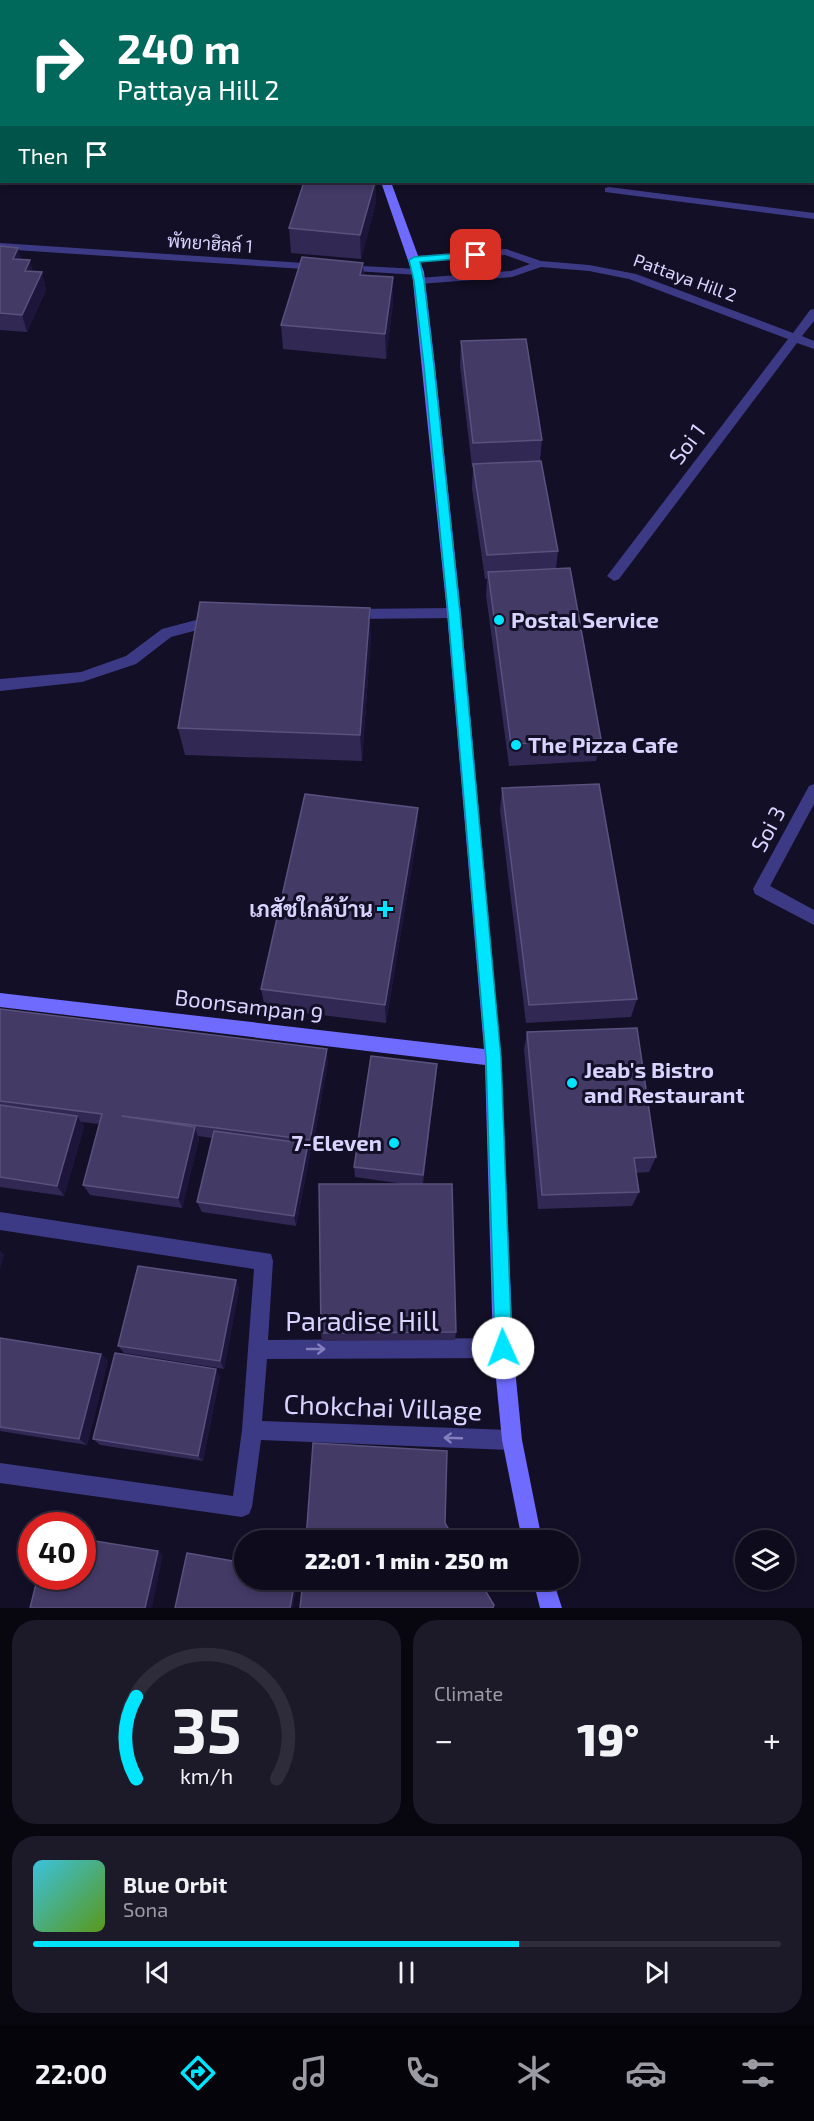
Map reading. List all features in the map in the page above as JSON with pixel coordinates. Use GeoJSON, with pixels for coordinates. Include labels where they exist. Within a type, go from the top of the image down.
{"type":"FeatureCollection","features":[{"type":"Feature","properties":{"kind":"street"},"geometry":{"type":"LineString","coordinates":[[386,183],[419,277],[454,613],[493,1058],[503,1348],[512,1440],[530,1530]]}},
{"type":"Feature","properties":{"kind":"street"},"geometry":{"type":"LineString","coordinates":[[609,190],[814,216]]}},
{"type":"Feature","properties":{"kind":"street","name":"พัทยาฮิลล์ 1"},"geometry":{"type":"LineString","coordinates":[[0,246],[419,277]]}},
{"type":"Feature","properties":{"kind":"street","name":"Pattaya Hill 2"},"geometry":{"type":"LineString","coordinates":[[414,260],[506,252],[540,264],[589,268],[632,276],[814,345]]}},
{"type":"Feature","properties":{"kind":"street","name":"Pattaya Hill 2"},"geometry":{"type":"LineString","coordinates":[[419,277],[512,274],[540,264]]}},
{"type":"Feature","properties":{"kind":"street","name":"Soi 1"},"geometry":{"type":"LineString","coordinates":[[614,576],[814,313]]}},
{"type":"Feature","properties":{"kind":"street"},"geometry":{"type":"LineString","coordinates":[[334,614],[454,613]]}},
{"type":"Feature","properties":{"kind":"street"},"geometry":{"type":"LineString","coordinates":[[0,685],[82,677],[131,660],[167,633],[232,616]]}},
{"type":"Feature","properties":{"kind":"street","name":"Soi 3"},"geometry":{"type":"LineString","coordinates":[[814,790],[761,889],[814,918]]}},
{"type":"Feature","properties":{"kind":"street","name":"Boonsampan 9"},"geometry":{"type":"LineString","coordinates":[[0,1000],[493,1058]]}},
{"type":"Feature","properties":{"kind":"street"},"geometry":{"type":"LineString","coordinates":[[0,1221],[264,1261],[252,1430],[242,1507],[0,1473]]}},
{"type":"Feature","properties":{"kind":"street","name":"Paradise Hill"},"geometry":{"type":"LineString","coordinates":[[257,1350],[503,1348]]}},
{"type":"Feature","properties":{"kind":"street","name":"Chokchai Village"},"geometry":{"type":"LineString","coordinates":[[252,1430],[512,1440]]}},
{"type":"Feature","properties":{"kind":"street"},"geometry":{"type":"LineString","coordinates":[[546,1590],[551,1608]]}},
{"type":"Feature","properties":{"kind":"building"},"geometry":{"type":"Polygon","coordinates":[[[304,183],[375,183],[360,235],[289,228],[304,183]]]}},
{"type":"Feature","properties":{"kind":"building"},"geometry":{"type":"Polygon","coordinates":[[[0,246],[18,248],[13,259],[30,260],[25,271],[42,272],[22,315],[0,313],[0,246]]]}},
{"type":"Feature","properties":{"kind":"building"},"geometry":{"type":"Polygon","coordinates":[[[302,257],[363,263],[360,275],[393,277],[385,334],[281,325],[302,257]]]}},
{"type":"Feature","properties":{"kind":"building"},"geometry":{"type":"Polygon","coordinates":[[[526,339],[542,440],[473,443],[461,341],[526,339]]]}},
{"type":"Feature","properties":{"kind":"building"},"geometry":{"type":"Polygon","coordinates":[[[541,461],[558,551],[487,555],[473,464],[541,461]]]}},
{"type":"Feature","properties":{"kind":"building"},"geometry":{"type":"Polygon","coordinates":[[[570,568],[601,739],[511,744],[488,572],[570,568]]]}},
{"type":"Feature","properties":{"kind":"building"},"geometry":{"type":"Polygon","coordinates":[[[200,602],[370,608],[360,735],[178,728],[200,602]]]}},
{"type":"Feature","properties":{"kind":"building"},"geometry":{"type":"Polygon","coordinates":[[[599,784],[637,999],[529,1005],[502,788],[599,784]]]}},
{"type":"Feature","properties":{"kind":"building"},"geometry":{"type":"Polygon","coordinates":[[[305,794],[418,808],[385,1005],[261,989],[305,794]]]}},
{"type":"Feature","properties":{"kind":"building"},"geometry":{"type":"Polygon","coordinates":[[[0,1009],[327,1049],[310,1140],[122,1116],[195,1127],[178,1198],[83,1185],[102,1114],[0,1101],[0,1009]]]}},
{"type":"Feature","properties":{"kind":"building"},"geometry":{"type":"Polygon","coordinates":[[[637,1028],[656,1157],[634,1158],[639,1192],[542,1195],[527,1032],[637,1028]]]}},
{"type":"Feature","properties":{"kind":"building","name":"7-Eleven"},"geometry":{"type":"Polygon","coordinates":[[[371,1056],[437,1064],[423,1175],[354,1167],[371,1056]]]}},
{"type":"Feature","properties":{"kind":"building"},"geometry":{"type":"Polygon","coordinates":[[[0,1105],[77,1116],[57,1186],[0,1177],[0,1105]]]}},
{"type":"Feature","properties":{"kind":"building"},"geometry":{"type":"Polygon","coordinates":[[[214,1131],[308,1144],[294,1216],[197,1202],[214,1131]]]}},
{"type":"Feature","properties":{"kind":"building"},"geometry":{"type":"Polygon","coordinates":[[[319,1184],[452,1184],[456,1332],[321,1333],[319,1184]]]}},
{"type":"Feature","properties":{"kind":"building"},"geometry":{"type":"Polygon","coordinates":[[[138,1266],[236,1280],[220,1361],[118,1346],[138,1266]]]}},
{"type":"Feature","properties":{"kind":"building"},"geometry":{"type":"Polygon","coordinates":[[[0,1338],[101,1354],[79,1439],[0,1427],[0,1338]]]}},
{"type":"Feature","properties":{"kind":"building"},"geometry":{"type":"Polygon","coordinates":[[[115,1353],[216,1369],[198,1456],[93,1439],[115,1353]]]}},
{"type":"Feature","properties":{"kind":"building"},"geometry":{"type":"Polygon","coordinates":[[[313,1443],[447,1451],[445,1523],[449,1530],[307,1530],[313,1443]]]}},
{"type":"Feature","properties":{"kind":"building"},"geometry":{"type":"Polygon","coordinates":[[[96,1541],[158,1551],[145,1608],[30,1608],[34,1590],[96,1590],[96,1541]]]}},
{"type":"Feature","properties":{"kind":"building"},"geometry":{"type":"Polygon","coordinates":[[[187,1553],[234,1561],[234,1590],[293,1590],[290,1608],[175,1608],[187,1553]]]}},
{"type":"Feature","properties":{"kind":"building"},"geometry":{"type":"Polygon","coordinates":[[[302,1590],[485,1590],[494,1605],[493,1608],[300,1608],[302,1590]]]}},
{"type":"Feature","properties":{"kind":"place","name":"Postal Service"},"geometry":{"type":"Point","coordinates":[499,620]}},
{"type":"Feature","properties":{"kind":"place","name":"The Pizza Cafe"},"geometry":{"type":"Point","coordinates":[516,745]}},
{"type":"Feature","properties":{"kind":"place","name":"เภสัชใกล้บ้าน"},"geometry":{"type":"Point","coordinates":[385,909]}},
{"type":"Feature","properties":{"kind":"place","name":"Jeab's Bistro and Restaurant"},"geometry":{"type":"Point","coordinates":[572,1083]}},
{"type":"Feature","properties":{"kind":"place","name":"7-Eleven"},"geometry":{"type":"Point","coordinates":[394,1143]}},
{"type":"Feature","properties":{"kind":"route"},"geometry":{"type":"LineString","coordinates":[[476,255],[414,260],[418,272],[429,366],[454,613],[493,1058],[503,1348]]}}]}
